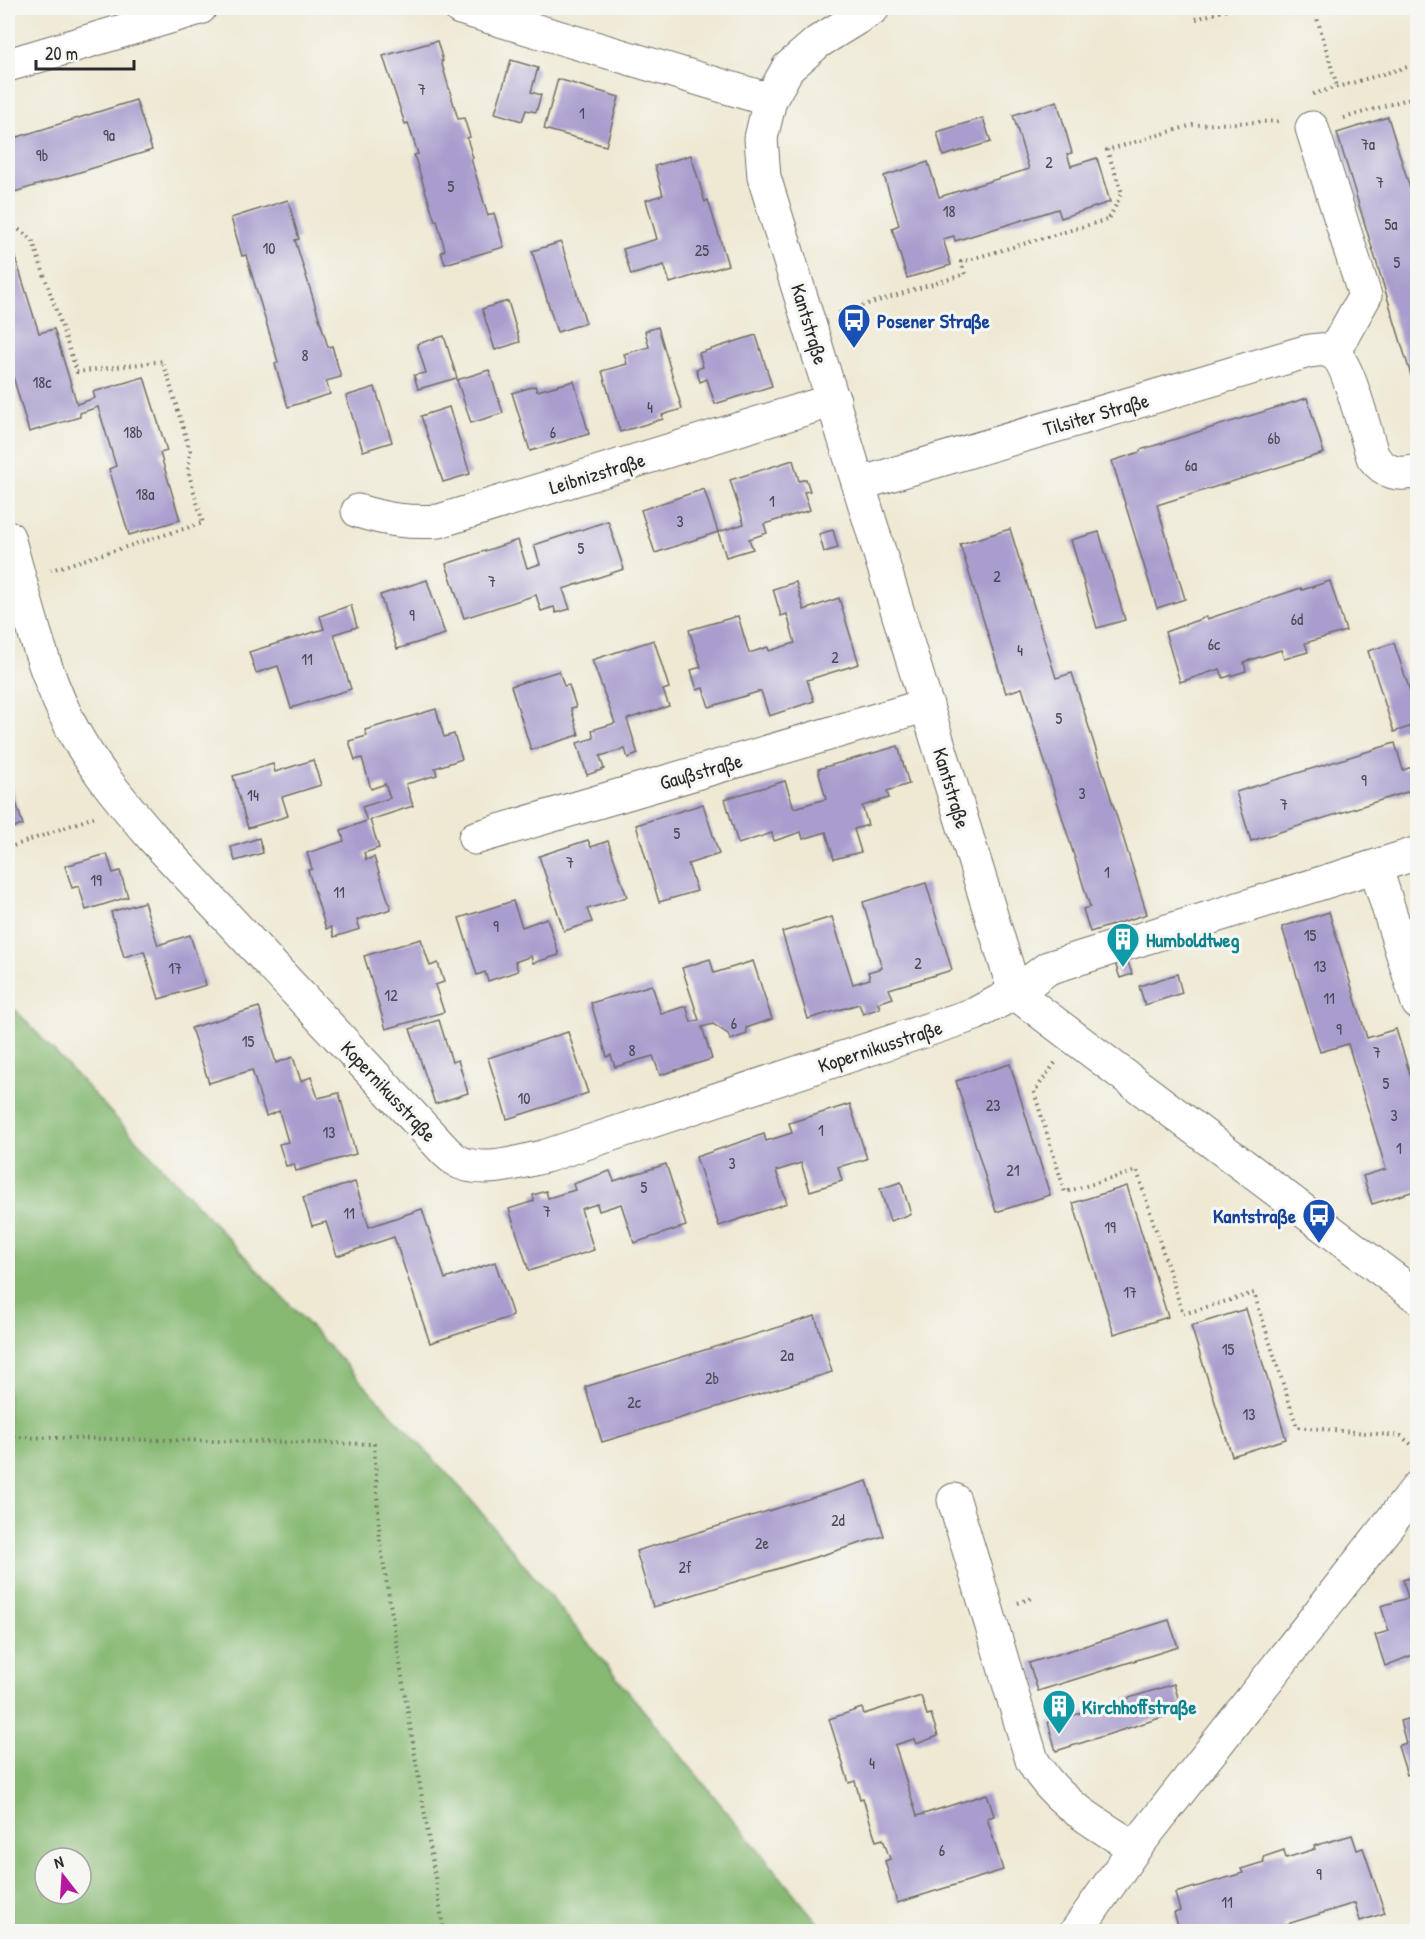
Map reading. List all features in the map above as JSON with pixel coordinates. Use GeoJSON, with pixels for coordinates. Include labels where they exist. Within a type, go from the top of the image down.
{"type":"FeatureCollection","features":[{"type":"Feature","properties":{"kind":"street"},"geometry":{"type":"LineString","coordinates":[[8,65],[200,8]]}},
{"type":"Feature","properties":{"kind":"street"},"geometry":{"type":"LineString","coordinates":[[460,8],[770,100]]}},
{"type":"Feature","properties":{"kind":"street","name":"Kantstraße"},"geometry":{"type":"LineString","coordinates":[[873,8],[818,42],[788,68],[770,100],[761,138],[764,177],[1015,993]]}},
{"type":"Feature","properties":{"kind":"street"},"geometry":{"type":"LineString","coordinates":[[1312,128],[1365,296],[1333,353],[1348,376],[1372,457],[1380,467],[1391,472],[1405,474],[1418,471]]}},
{"type":"Feature","properties":{"kind":"street","name":"Tilsiter Straße"},"geometry":{"type":"LineString","coordinates":[[860,484],[1305,352],[1321,350],[1333,353]]}},
{"type":"Feature","properties":{"kind":"street","name":"Leibnizstraße"},"geometry":{"type":"LineString","coordinates":[[358,511],[386,520],[415,523],[439,521],[834,400]]}},
{"type":"Feature","properties":{"kind":"street","name":"Kopernikusstraße"},"geometry":{"type":"LineString","coordinates":[[8,537],[52,686],[66,718],[88,754],[126,806],[154,839],[446,1152],[460,1163],[479,1167],[507,1165],[546,1156],[975,1014],[1015,993]]}},
{"type":"Feature","properties":{"kind":"street","name":"Gaußstraße"},"geometry":{"type":"LineString","coordinates":[[475,838],[927,705]]}},
{"type":"Feature","properties":{"kind":"street"},"geometry":{"type":"LineString","coordinates":[[1417,1296],[1015,993],[1048,968],[1418,854]]}},
{"type":"Feature","properties":{"kind":"street"},"geometry":{"type":"LineString","coordinates":[[1376,868],[1418,1003]]}},
{"type":"Feature","properties":{"kind":"street"},"geometry":{"type":"LineString","coordinates":[[1076,1932],[1135,1848],[1418,1486]]}},
{"type":"Feature","properties":{"kind":"street"},"geometry":{"type":"LineString","coordinates":[[954,1500],[1032,1760],[1050,1788],[1135,1848]]}},
{"type":"Feature","properties":{"kind":"path"},"geometry":{"type":"LineString","coordinates":[[1196,19],[1232,8]]}},
{"type":"Feature","properties":{"kind":"path"},"geometry":{"type":"LineString","coordinates":[[1314,8],[1337,86],[1418,64]]}},
{"type":"Feature","properties":{"kind":"path"},"geometry":{"type":"LineString","coordinates":[[810,322],[965,274],[961,262],[1109,219],[1122,193],[1107,150],[1193,125],[1309,119],[1312,128],[1418,96]]}},
{"type":"Feature","properties":{"kind":"path"},"geometry":{"type":"LineString","coordinates":[[8,229],[15,227],[32,239],[77,372],[163,360],[190,451],[188,471],[204,523],[20,580]]}},
{"type":"Feature","properties":{"kind":"path"},"geometry":{"type":"LineString","coordinates":[[8,848],[126,806]]}},
{"type":"Feature","properties":{"kind":"path"},"geometry":{"type":"LineString","coordinates":[[1072,1038],[1034,1092],[1065,1192],[1137,1171],[1183,1314],[1254,1293],[1297,1427],[1401,1437],[1418,1450]]}},
{"type":"Feature","properties":{"kind":"path"},"geometry":{"type":"LineString","coordinates":[[8,1437],[374,1443],[380,1542],[444,1932]]}},
{"type":"Feature","properties":{"kind":"green space"},"geometry":{"type":"Polygon","coordinates":[[[8,1002],[466,1494],[818,1923],[819,1931],[8,1931],[8,1002]]]}},
{"type":"Feature","properties":{"kind":"building"},"geometry":{"type":"Polygon","coordinates":[[[437,41],[458,119],[464,118],[470,137],[467,138],[473,158],[471,159],[488,216],[494,213],[504,247],[445,264],[441,252],[445,250],[437,220],[435,221],[414,155],[418,154],[408,123],[405,124],[383,56],[437,41]]]}},
{"type":"Feature","properties":{"kind":"building"},"geometry":{"type":"Polygon","coordinates":[[[511,60],[538,68],[531,92],[541,95],[536,112],[526,110],[522,121],[495,113],[511,60]]]}},
{"type":"Feature","properties":{"kind":"building"},"geometry":{"type":"Polygon","coordinates":[[[558,79],[619,97],[606,146],[544,129],[558,79]]]}},
{"type":"Feature","properties":{"kind":"building"},"geometry":{"type":"Polygon","coordinates":[[[136,100],[152,150],[8,194],[8,140],[136,100]]]}},
{"type":"Feature","properties":{"kind":"building"},"geometry":{"type":"Polygon","coordinates":[[[1057,101],[1072,153],[1067,154],[1071,166],[1097,158],[1110,202],[1061,218],[1058,209],[955,241],[954,236],[943,239],[951,265],[907,278],[892,228],[899,225],[884,176],[928,162],[939,197],[1029,169],[1013,115],[1057,101]]]}},
{"type":"Feature","properties":{"kind":"building"},"geometry":{"type":"Polygon","coordinates":[[[1388,117],[1418,214],[1417,395],[1337,133],[1388,117]]]}},
{"type":"Feature","properties":{"kind":"building"},"geometry":{"type":"Polygon","coordinates":[[[983,118],[991,142],[943,156],[937,132],[983,118]]]}},
{"type":"Feature","properties":{"kind":"building"},"geometry":{"type":"Polygon","coordinates":[[[691,155],[728,265],[670,283],[664,265],[631,275],[623,249],[657,239],[646,200],[663,195],[655,166],[691,155]]]}},
{"type":"Feature","properties":{"kind":"building"},"geometry":{"type":"Polygon","coordinates":[[[288,200],[299,239],[295,240],[328,347],[332,346],[341,377],[326,381],[330,394],[288,407],[275,364],[278,362],[246,255],[242,256],[231,218],[288,200]]]}},
{"type":"Feature","properties":{"kind":"building"},"geometry":{"type":"Polygon","coordinates":[[[561,242],[586,323],[557,332],[532,251],[561,242]]]}},
{"type":"Feature","properties":{"kind":"building"},"geometry":{"type":"Polygon","coordinates":[[[11,244],[39,333],[54,329],[77,404],[95,398],[93,392],[144,377],[167,451],[160,453],[180,520],[129,535],[109,469],[116,466],[98,407],[80,413],[80,417],[29,432],[8,359],[8,245],[11,244]]]}},
{"type":"Feature","properties":{"kind":"building"},"geometry":{"type":"Polygon","coordinates":[[[508,301],[520,342],[495,350],[482,309],[508,301]]]}},
{"type":"Feature","properties":{"kind":"building"},"geometry":{"type":"Polygon","coordinates":[[[658,327],[682,409],[662,415],[663,419],[620,432],[602,371],[627,364],[624,354],[649,347],[645,331],[658,327]]]}},
{"type":"Feature","properties":{"kind":"building"},"geometry":{"type":"Polygon","coordinates":[[[756,335],[772,386],[715,404],[707,379],[700,382],[696,369],[703,367],[699,353],[756,335]]]}},
{"type":"Feature","properties":{"kind":"building"},"geometry":{"type":"Polygon","coordinates":[[[444,336],[457,378],[418,389],[414,375],[426,373],[417,344],[444,336]]]}},
{"type":"Feature","properties":{"kind":"building"},"geometry":{"type":"Polygon","coordinates":[[[489,370],[503,413],[471,423],[457,380],[489,370]]]}},
{"type":"Feature","properties":{"kind":"building"},"geometry":{"type":"Polygon","coordinates":[[[574,381],[589,434],[530,451],[512,393],[535,386],[537,391],[574,381]]]}},
{"type":"Feature","properties":{"kind":"building"},"geometry":{"type":"Polygon","coordinates":[[[375,387],[392,442],[363,451],[346,396],[375,387]]]}},
{"type":"Feature","properties":{"kind":"building"},"geometry":{"type":"Polygon","coordinates":[[[1307,398],[1324,453],[1157,505],[1185,599],[1157,608],[1112,461],[1140,452],[1140,450],[1307,398]]]}},
{"type":"Feature","properties":{"kind":"building"},"geometry":{"type":"Polygon","coordinates":[[[449,407],[470,474],[443,482],[421,416],[449,407]]]}},
{"type":"Feature","properties":{"kind":"building"},"geometry":{"type":"Polygon","coordinates":[[[793,460],[799,481],[806,479],[810,491],[804,492],[810,510],[764,524],[767,533],[749,539],[753,549],[726,557],[718,532],[744,524],[730,480],[793,460]]]}},
{"type":"Feature","properties":{"kind":"building"},"geometry":{"type":"Polygon","coordinates":[[[704,489],[718,532],[655,553],[641,510],[704,489]]]}},
{"type":"Feature","properties":{"kind":"building"},"geometry":{"type":"Polygon","coordinates":[[[608,521],[624,569],[563,589],[570,609],[556,613],[554,607],[541,611],[536,595],[464,618],[446,564],[518,540],[527,568],[540,564],[534,545],[608,521]]]}},
{"type":"Feature","properties":{"kind":"building"},"geometry":{"type":"Polygon","coordinates":[[[1010,529],[1056,678],[1072,673],[1147,914],[1090,932],[1083,909],[1090,907],[1022,688],[1006,693],[960,544],[1010,529]]]}},
{"type":"Feature","properties":{"kind":"building"},"geometry":{"type":"Polygon","coordinates":[[[833,530],[838,548],[824,552],[819,534],[833,530]]]}},
{"type":"Feature","properties":{"kind":"building"},"geometry":{"type":"Polygon","coordinates":[[[1099,532],[1125,620],[1097,628],[1071,540],[1099,532]]]}},
{"type":"Feature","properties":{"kind":"building"},"geometry":{"type":"Polygon","coordinates":[[[427,580],[445,634],[397,649],[380,595],[427,580]]]}},
{"type":"Feature","properties":{"kind":"building"},"geometry":{"type":"Polygon","coordinates":[[[1330,581],[1346,631],[1305,643],[1308,652],[1284,659],[1281,650],[1244,662],[1246,671],[1223,678],[1220,669],[1180,682],[1165,632],[1206,617],[1207,619],[1301,588],[1302,590],[1330,581]]]}},
{"type":"Feature","properties":{"kind":"building"},"geometry":{"type":"Polygon","coordinates":[[[796,582],[804,610],[839,598],[859,664],[807,680],[814,701],[769,716],[761,691],[709,707],[703,688],[697,690],[691,670],[701,667],[689,630],[738,616],[749,653],[768,647],[769,651],[795,643],[787,614],[781,616],[773,589],[796,582]]]}},
{"type":"Feature","properties":{"kind":"building"},"geometry":{"type":"Polygon","coordinates":[[[351,605],[357,627],[334,634],[351,689],[291,708],[278,666],[256,673],[249,652],[324,629],[320,616],[351,605]]]}},
{"type":"Feature","properties":{"kind":"building"},"geometry":{"type":"Polygon","coordinates":[[[654,640],[669,688],[663,690],[669,706],[627,719],[638,754],[628,758],[625,749],[600,756],[604,769],[587,775],[577,743],[594,738],[592,730],[615,723],[592,660],[654,640]]]}},
{"type":"Feature","properties":{"kind":"building"},"geometry":{"type":"Polygon","coordinates":[[[1394,643],[1418,715],[1418,724],[1394,732],[1368,651],[1394,643]]]}},
{"type":"Feature","properties":{"kind":"building"},"geometry":{"type":"Polygon","coordinates":[[[559,671],[564,686],[569,685],[576,707],[571,708],[579,735],[531,750],[511,686],[559,671]]]}},
{"type":"Feature","properties":{"kind":"building"},"geometry":{"type":"Polygon","coordinates":[[[436,709],[444,737],[454,734],[462,759],[435,768],[437,775],[406,784],[413,806],[370,820],[379,848],[364,853],[366,860],[374,857],[391,909],[357,920],[360,929],[334,937],[331,927],[326,929],[308,870],[312,869],[307,853],[344,841],[341,830],[367,821],[362,807],[390,798],[385,784],[371,789],[362,758],[355,760],[349,741],[367,736],[365,730],[436,709]]]}},
{"type":"Feature","properties":{"kind":"building"},"geometry":{"type":"Polygon","coordinates":[[[1395,743],[1403,770],[1418,765],[1418,794],[1411,796],[1410,791],[1251,841],[1236,792],[1395,743]]]}},
{"type":"Feature","properties":{"kind":"building"},"geometry":{"type":"Polygon","coordinates":[[[898,746],[909,784],[887,791],[889,798],[862,806],[868,825],[854,829],[861,852],[834,859],[826,832],[803,839],[801,832],[774,841],[772,833],[738,844],[725,799],[785,781],[794,808],[826,799],[818,769],[898,746]]]}},
{"type":"Feature","properties":{"kind":"building"},"geometry":{"type":"Polygon","coordinates":[[[313,760],[321,785],[282,797],[288,816],[248,828],[233,776],[273,764],[275,772],[313,760]]]}},
{"type":"Feature","properties":{"kind":"building"},"geometry":{"type":"Polygon","coordinates":[[[8,777],[23,825],[8,829],[8,777]]]}},
{"type":"Feature","properties":{"kind":"building"},"geometry":{"type":"Polygon","coordinates":[[[703,804],[719,854],[688,864],[697,891],[659,902],[636,825],[703,804]]]}},
{"type":"Feature","properties":{"kind":"building"},"geometry":{"type":"Polygon","coordinates":[[[259,838],[263,853],[235,861],[231,847],[259,838]]]}},
{"type":"Feature","properties":{"kind":"building"},"geometry":{"type":"Polygon","coordinates":[[[588,840],[591,847],[608,841],[627,897],[587,909],[592,922],[564,931],[539,856],[588,840]]]}},
{"type":"Feature","properties":{"kind":"building"},"geometry":{"type":"Polygon","coordinates":[[[107,854],[113,873],[120,871],[128,897],[86,910],[79,886],[72,888],[65,866],[107,854]]]}},
{"type":"Feature","properties":{"kind":"building"},"geometry":{"type":"Polygon","coordinates":[[[926,883],[952,970],[889,989],[893,998],[878,1003],[880,1008],[863,1014],[859,1004],[808,1019],[782,932],[832,917],[853,984],[870,979],[868,972],[882,968],[863,902],[926,883]]]}},
{"type":"Feature","properties":{"kind":"building"},"geometry":{"type":"Polygon","coordinates":[[[513,901],[522,927],[547,918],[559,955],[533,963],[531,956],[515,962],[518,971],[488,981],[485,972],[477,975],[459,918],[513,901]]]}},
{"type":"Feature","properties":{"kind":"building"},"geometry":{"type":"Polygon","coordinates":[[[144,902],[158,945],[190,935],[206,985],[159,999],[144,951],[124,957],[111,912],[144,902]]]}},
{"type":"Feature","properties":{"kind":"building"},"geometry":{"type":"Polygon","coordinates":[[[1329,912],[1367,1038],[1396,1029],[1418,1100],[1418,1190],[1372,1204],[1363,1176],[1386,1169],[1348,1044],[1320,1052],[1282,927],[1329,912]]]}},
{"type":"Feature","properties":{"kind":"building"},"geometry":{"type":"Polygon","coordinates":[[[421,939],[430,966],[438,963],[444,982],[435,985],[444,1012],[386,1029],[364,956],[421,939]]]}},
{"type":"Feature","properties":{"kind":"building"},"geometry":{"type":"Polygon","coordinates":[[[710,959],[714,973],[753,961],[772,1019],[746,1028],[747,1034],[730,1040],[728,1034],[713,1024],[702,1027],[712,1059],[660,1075],[653,1056],[615,1067],[611,1055],[607,1057],[591,1003],[652,985],[661,1014],[686,1006],[691,1022],[699,1020],[682,968],[710,959]]]}},
{"type":"Feature","properties":{"kind":"building","name":"Humboldtweg"},"geometry":{"type":"Polygon","coordinates":[[[1127,959],[1132,974],[1120,978],[1115,963],[1127,959]]]}},
{"type":"Feature","properties":{"kind":"building"},"geometry":{"type":"Polygon","coordinates":[[[1177,974],[1182,993],[1145,1005],[1139,986],[1177,974]]]}},
{"type":"Feature","properties":{"kind":"building"},"geometry":{"type":"Polygon","coordinates":[[[259,1007],[276,1063],[293,1057],[301,1081],[311,1077],[318,1098],[339,1093],[356,1154],[296,1171],[294,1164],[286,1166],[279,1144],[288,1142],[279,1111],[266,1116],[252,1070],[209,1083],[191,1028],[259,1007]]]}},
{"type":"Feature","properties":{"kind":"building"},"geometry":{"type":"Polygon","coordinates":[[[439,1020],[452,1062],[458,1060],[468,1093],[435,1104],[410,1029],[439,1020]]]}},
{"type":"Feature","properties":{"kind":"building"},"geometry":{"type":"Polygon","coordinates":[[[568,1032],[588,1093],[507,1119],[488,1058],[568,1032]]]}},
{"type":"Feature","properties":{"kind":"building"},"geometry":{"type":"Polygon","coordinates":[[[1010,1064],[1050,1195],[996,1212],[956,1081],[1010,1064]]]}},
{"type":"Feature","properties":{"kind":"building"},"geometry":{"type":"Polygon","coordinates":[[[850,1104],[867,1159],[838,1167],[842,1181],[810,1191],[801,1163],[776,1171],[787,1203],[719,1226],[696,1157],[764,1134],[766,1141],[792,1133],[789,1123],[850,1104]]]}},
{"type":"Feature","properties":{"kind":"building"},"geometry":{"type":"Polygon","coordinates":[[[666,1164],[686,1226],[634,1243],[621,1204],[599,1211],[597,1204],[581,1209],[594,1250],[529,1271],[509,1209],[534,1201],[533,1195],[546,1191],[548,1198],[575,1190],[573,1184],[610,1171],[614,1181],[666,1164]]]}},
{"type":"Feature","properties":{"kind":"building"},"geometry":{"type":"Polygon","coordinates":[[[355,1182],[369,1227],[422,1209],[445,1279],[495,1262],[513,1316],[430,1343],[394,1237],[337,1256],[326,1222],[312,1226],[303,1198],[355,1182]]]}},
{"type":"Feature","properties":{"kind":"building"},"geometry":{"type":"Polygon","coordinates":[[[901,1182],[911,1214],[890,1221],[880,1189],[901,1182]]]}},
{"type":"Feature","properties":{"kind":"building"},"geometry":{"type":"Polygon","coordinates":[[[1127,1186],[1168,1317],[1114,1334],[1073,1203],[1127,1186]]]}},
{"type":"Feature","properties":{"kind":"building"},"geometry":{"type":"Polygon","coordinates":[[[1246,1309],[1286,1439],[1232,1456],[1191,1326],[1246,1309]]]}},
{"type":"Feature","properties":{"kind":"building"},"geometry":{"type":"Polygon","coordinates":[[[815,1316],[832,1372],[602,1442],[585,1387],[815,1316]]]}},
{"type":"Feature","properties":{"kind":"building"},"geometry":{"type":"Polygon","coordinates":[[[867,1481],[884,1536],[653,1607],[636,1551],[867,1481]]]}},
{"type":"Feature","properties":{"kind":"building"},"geometry":{"type":"Polygon","coordinates":[[[1418,1575],[1418,1653],[1385,1666],[1375,1635],[1389,1631],[1381,1606],[1408,1598],[1403,1580],[1418,1575]]]}},
{"type":"Feature","properties":{"kind":"building"},"geometry":{"type":"Polygon","coordinates":[[[1169,1620],[1178,1647],[1038,1691],[1029,1663],[1169,1620]]]}},
{"type":"Feature","properties":{"kind":"building"},"geometry":{"type":"Polygon","coordinates":[[[1174,1684],[1182,1711],[1056,1751],[1048,1722],[1174,1684]]]}},
{"type":"Feature","properties":{"kind":"building"},"geometry":{"type":"Polygon","coordinates":[[[921,1696],[927,1715],[931,1714],[938,1736],[916,1744],[914,1739],[895,1745],[917,1816],[987,1794],[994,1816],[987,1818],[1003,1870],[897,1903],[885,1861],[890,1859],[883,1839],[876,1841],[863,1798],[860,1799],[855,1781],[849,1783],[829,1719],[862,1708],[864,1714],[921,1696]]]}},
{"type":"Feature","properties":{"kind":"building"},"geometry":{"type":"Polygon","coordinates":[[[1418,1716],[1417,1777],[1415,1772],[1407,1775],[1398,1746],[1406,1743],[1400,1721],[1418,1716]]]}},
{"type":"Feature","properties":{"kind":"building"},"geometry":{"type":"Polygon","coordinates":[[[1352,1835],[1357,1850],[1363,1848],[1385,1913],[1360,1921],[1355,1903],[1284,1925],[1285,1932],[1180,1932],[1174,1913],[1180,1911],[1175,1893],[1243,1873],[1241,1869],[1264,1862],[1263,1857],[1284,1850],[1286,1858],[1315,1849],[1314,1846],[1352,1835]]]}},
{"type":"Feature","properties":{"kind":"place","name":"Posener Straße"},"geometry":{"type":"Point","coordinates":[854,349]}},
{"type":"Feature","properties":{"kind":"place","name":"Humboldtweg"},"geometry":{"type":"Point","coordinates":[1123,968]}},
{"type":"Feature","properties":{"kind":"place","name":"Kantstraße"},"geometry":{"type":"Point","coordinates":[1319,1244]}},
{"type":"Feature","properties":{"kind":"place","name":"Kirchhoffstraße"},"geometry":{"type":"Point","coordinates":[1059,1735]}}]}
